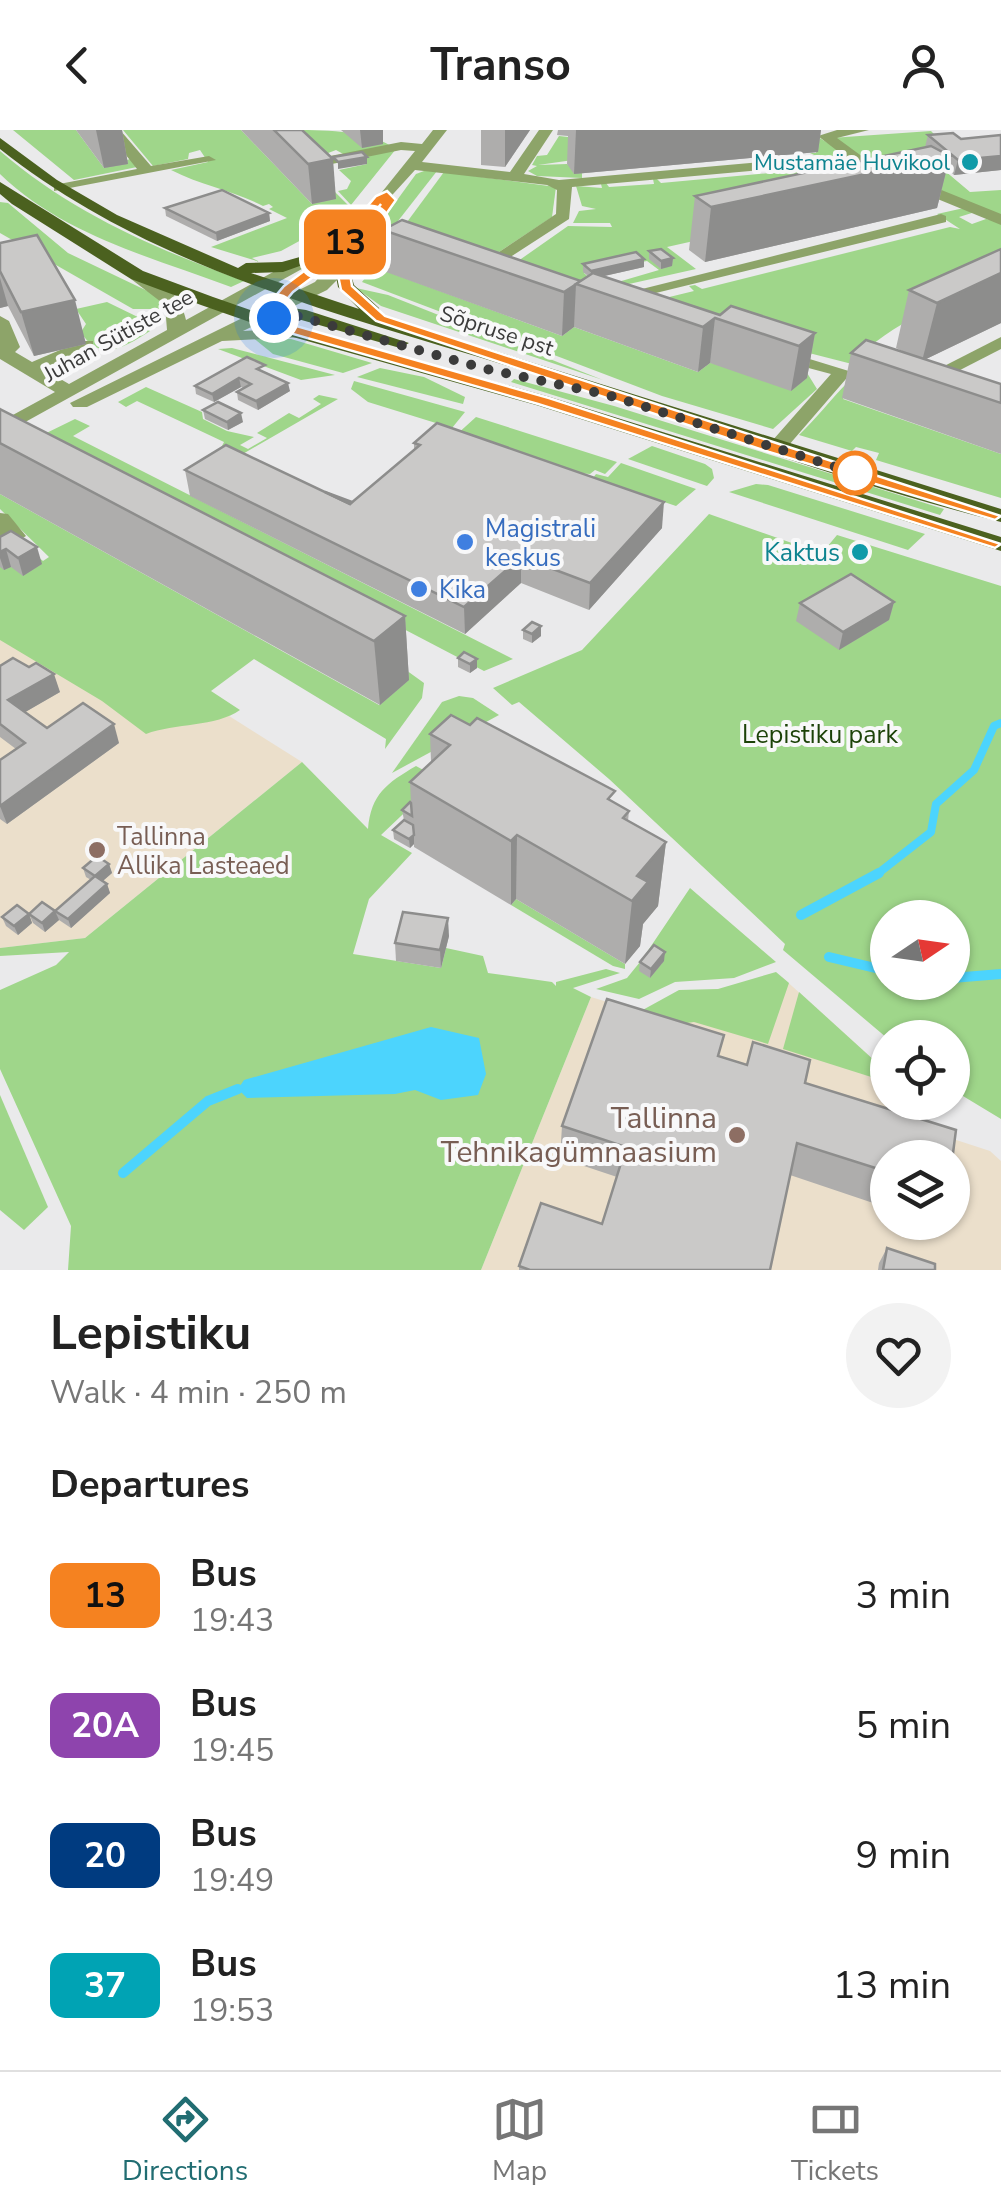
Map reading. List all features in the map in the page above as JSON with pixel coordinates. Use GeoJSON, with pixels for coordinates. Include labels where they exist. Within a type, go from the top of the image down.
{"type":"FeatureCollection","features":[{"type":"Feature","properties":{"kind":"main road","name":"Sõpruse pst"},"geometry":{"type":"LineString","coordinates":[[0,142],[59,188],[122,222],[217,263],[292,330],[543,401],[1001,544]]}},
{"type":"Feature","properties":{"kind":"main road","name":"Sõpruse pst"},"geometry":{"type":"LineString","coordinates":[[0,186],[17,202],[137,274],[256,300],[380,318],[775,449],[1001,516]]}},
{"type":"Feature","properties":{"kind":"main road"},"geometry":{"type":"LineString","coordinates":[[93,248],[146,260],[256,300],[486,369],[608,395]]}},
{"type":"Feature","properties":{"kind":"main road"},"geometry":{"type":"LineString","coordinates":[[217,263],[261,269],[314,258]]}},
{"type":"Feature","properties":{"kind":"main road"},"geometry":{"type":"LineString","coordinates":[[342,266],[346,287],[380,318]]}},
{"type":"Feature","properties":{"kind":"street"},"geometry":{"type":"LineString","coordinates":[[113,130],[147,171]]}},
{"type":"Feature","properties":{"kind":"street"},"geometry":{"type":"LineString","coordinates":[[282,130],[322,169],[401,146],[425,148]]}},
{"type":"Feature","properties":{"kind":"street"},"geometry":{"type":"LineString","coordinates":[[382,130],[401,146]]}},
{"type":"Feature","properties":{"kind":"street"},"geometry":{"type":"LineString","coordinates":[[256,300],[314,258],[387,195],[440,130]]}},
{"type":"Feature","properties":{"kind":"street"},"geometry":{"type":"LineString","coordinates":[[515,176],[546,130]]}},
{"type":"Feature","properties":{"kind":"street"},"geometry":{"type":"LineString","coordinates":[[862,130],[825,136],[862,163],[1001,220]]}},
{"type":"Feature","properties":{"kind":"street"},"geometry":{"type":"LineString","coordinates":[[59,188],[147,171],[175,161],[209,160]]}},
{"type":"Feature","properties":{"kind":"street"},"geometry":{"type":"LineString","coordinates":[[412,165],[560,184],[816,160]]}},
{"type":"Feature","properties":{"kind":"street"},"geometry":{"type":"LineString","coordinates":[[502,284],[465,273],[564,216],[566,190],[560,184]]}},
{"type":"Feature","properties":{"kind":"street"},"geometry":{"type":"LineString","coordinates":[[256,300],[321,286],[342,266],[390,200],[387,195]]}},
{"type":"Feature","properties":{"kind":"street"},"geometry":{"type":"LineString","coordinates":[[256,300],[332,256],[366,214]]}},
{"type":"Feature","properties":{"kind":"street"},"geometry":{"type":"LineString","coordinates":[[618,314],[597,307],[619,296],[940,219]]}},
{"type":"Feature","properties":{"kind":"street"},"geometry":{"type":"LineString","coordinates":[[137,274],[174,302],[180,318],[176,330]]}},
{"type":"Feature","properties":{"kind":"street","name":"Juhan Sütiste tee"},"geometry":{"type":"LineString","coordinates":[[4,435],[67,392],[176,330],[256,300]]}},
{"type":"Feature","properties":{"kind":"street","name":"Juhan Sütiste tee"},"geometry":{"type":"LineString","coordinates":[[4,435],[88,400],[180,352],[256,300]]}},
{"type":"Feature","properties":{"kind":"street"},"geometry":{"type":"LineString","coordinates":[[0,322],[12,346],[0,351]]}},
{"type":"Feature","properties":{"kind":"street"},"geometry":{"type":"LineString","coordinates":[[180,352],[244,334],[292,330]]}},
{"type":"Feature","properties":{"kind":"street"},"geometry":{"type":"LineString","coordinates":[[939,400],[907,390],[1001,342]]}},
{"type":"Feature","properties":{"kind":"street"},"geometry":{"type":"LineString","coordinates":[[29,370],[87,345]]}},
{"type":"Feature","properties":{"kind":"street"},"geometry":{"type":"LineString","coordinates":[[761,350],[866,376]]}},
{"type":"Feature","properties":{"kind":"street"},"geometry":{"type":"LineString","coordinates":[[0,351],[67,392]]}},
{"type":"Feature","properties":{"kind":"street"},"geometry":{"type":"LineString","coordinates":[[775,449],[843,372]]}},
{"type":"Feature","properties":{"kind":"street"},"geometry":{"type":"LineString","coordinates":[[0,519],[15,536],[0,545]]}},
{"type":"Feature","properties":{"kind":"shaded area","name":"Tallinna Allika Lasteaed"},"geometry":{"type":"Polygon","coordinates":[[[33,592],[302,762],[85,938],[0,948],[0,613],[33,592]]]}},
{"type":"Feature","properties":{"kind":"shaded area","name":"Tallinna Tehnikagümnaasium"},"geometry":{"type":"Polygon","coordinates":[[[782,977],[870,1057],[870,1120],[898,1120],[956,1140],[870,1140],[870,1240],[970,1240],[970,1144],[990,1151],[1001,1161],[1001,1270],[481,1270],[591,997],[679,1024],[782,977]]]}},
{"type":"Feature","properties":{"kind":"green space"},"geometry":{"type":"Polygon","coordinates":[[[13,130],[76,130],[104,168],[130,159],[137,167],[74,180],[13,130]]]}},
{"type":"Feature","properties":{"kind":"green space"},"geometry":{"type":"Polygon","coordinates":[[[123,130],[241,130],[312,204],[334,191],[349,206],[330,231],[314,233],[281,251],[252,258],[260,262],[211,247],[287,218],[269,209],[273,207],[269,204],[263,206],[171,170],[208,162],[200,150],[189,153],[188,159],[153,166],[123,130]]]}},
{"type":"Feature","properties":{"kind":"green space"},"geometry":{"type":"Polygon","coordinates":[[[289,130],[356,134],[391,146],[345,155],[336,150],[323,155],[325,159],[289,130]]]}},
{"type":"Feature","properties":{"kind":"green space"},"geometry":{"type":"Polygon","coordinates":[[[572,130],[783,130],[538,165],[567,164],[582,173],[582,178],[537,176],[528,171],[537,166],[532,165],[537,156],[547,155],[559,136],[568,137],[572,130]]]}},
{"type":"Feature","properties":{"kind":"green space"},"geometry":{"type":"Polygon","coordinates":[[[931,131],[945,145],[919,149],[970,192],[1001,190],[1001,218],[865,163],[831,138],[931,131]]]}},
{"type":"Feature","properties":{"kind":"green space"},"geometry":{"type":"Polygon","coordinates":[[[818,137],[841,151],[837,155],[844,154],[891,197],[667,247],[696,269],[620,286],[618,282],[659,270],[647,261],[584,273],[599,287],[511,266],[568,226],[612,227],[610,223],[573,223],[579,211],[596,209],[582,206],[576,186],[602,188],[601,184],[606,183],[609,187],[654,184],[653,179],[661,183],[823,168],[822,165],[831,163],[810,153],[816,153],[818,137]]]}},
{"type":"Feature","properties":{"kind":"green space"},"geometry":{"type":"Polygon","coordinates":[[[396,149],[351,205],[338,191],[347,189],[351,181],[339,170],[367,164],[359,156],[396,149]]]}},
{"type":"Feature","properties":{"kind":"green space"},"geometry":{"type":"Polygon","coordinates":[[[0,151],[56,193],[116,227],[244,281],[231,287],[80,229],[51,213],[0,174],[0,151]]]}},
{"type":"Feature","properties":{"kind":"green space"},"geometry":{"type":"Polygon","coordinates":[[[437,171],[352,280],[353,261],[416,174],[437,171]]]}},
{"type":"Feature","properties":{"kind":"green space"},"geometry":{"type":"Polygon","coordinates":[[[444,172],[556,187],[552,217],[493,256],[390,245],[444,172]]]}},
{"type":"Feature","properties":{"kind":"green space"},"geometry":{"type":"Polygon","coordinates":[[[0,202],[8,203],[68,253],[158,296],[169,309],[133,309],[0,233],[0,202]]]}},
{"type":"Feature","properties":{"kind":"green space"},"geometry":{"type":"Polygon","coordinates":[[[964,208],[975,212],[959,217],[972,224],[986,219],[1001,222],[1001,280],[902,324],[852,364],[743,336],[657,300],[694,291],[689,286],[702,289],[950,227],[960,229],[937,214],[964,208]]]}},
{"type":"Feature","properties":{"kind":"green space"},"geometry":{"type":"Polygon","coordinates":[[[387,250],[388,272],[562,336],[574,327],[698,372],[710,363],[804,368],[817,389],[773,429],[662,396],[362,282],[387,250]]]}},
{"type":"Feature","properties":{"kind":"green space"},"geometry":{"type":"Polygon","coordinates":[[[356,288],[388,295],[603,380],[381,306],[356,288]]]}},
{"type":"Feature","properties":{"kind":"green space"},"geometry":{"type":"Polygon","coordinates":[[[107,302],[146,321],[150,331],[113,349],[104,350],[88,342],[81,332],[86,324],[76,309],[107,302]]]}},
{"type":"Feature","properties":{"kind":"green space"},"geometry":{"type":"Polygon","coordinates":[[[252,337],[291,339],[372,363],[343,373],[273,354],[252,337]]]}},
{"type":"Feature","properties":{"kind":"green space"},"geometry":{"type":"Polygon","coordinates":[[[232,348],[335,375],[301,380],[218,349],[232,348]]]}},
{"type":"Feature","properties":{"kind":"green space"},"geometry":{"type":"Polygon","coordinates":[[[380,368],[424,377],[465,397],[463,404],[357,377],[380,368]]]}},
{"type":"Feature","properties":{"kind":"green space"},"geometry":{"type":"Polygon","coordinates":[[[514,379],[614,406],[944,509],[940,515],[511,382],[514,379]]]}},
{"type":"Feature","properties":{"kind":"green space"},"geometry":{"type":"Polygon","coordinates":[[[354,381],[465,412],[452,428],[368,402],[351,389],[354,381]]]}},
{"type":"Feature","properties":{"kind":"green space"},"geometry":{"type":"Polygon","coordinates":[[[848,382],[843,399],[1001,454],[1001,498],[876,460],[879,453],[856,447],[852,451],[799,435],[848,382]]]}},
{"type":"Feature","properties":{"kind":"green space"},"geometry":{"type":"Polygon","coordinates":[[[146,387],[202,412],[203,419],[227,431],[254,437],[240,445],[248,449],[267,438],[257,433],[289,413],[299,418],[321,404],[313,399],[319,395],[338,399],[241,455],[221,448],[224,442],[137,401],[126,407],[118,402],[146,387]]]}},
{"type":"Feature","properties":{"kind":"green space"},"geometry":{"type":"Polygon","coordinates":[[[476,417],[617,462],[605,474],[595,470],[590,474],[578,473],[455,436],[476,417]]]}},
{"type":"Feature","properties":{"kind":"green space"},"geometry":{"type":"Polygon","coordinates":[[[75,419],[90,426],[73,436],[513,659],[484,671],[287,568],[26,443],[75,419]]]}},
{"type":"Feature","properties":{"kind":"green space"},"geometry":{"type":"Polygon","coordinates":[[[652,446],[705,464],[712,469],[714,478],[707,486],[628,459],[652,446]]]}},
{"type":"Feature","properties":{"kind":"green space"},"geometry":{"type":"Polygon","coordinates":[[[621,463],[696,489],[676,506],[593,478],[596,474],[608,477],[621,463]]]}},
{"type":"Feature","properties":{"kind":"green space"},"geometry":{"type":"Polygon","coordinates":[[[756,484],[925,534],[908,550],[729,492],[756,484]]]}},
{"type":"Feature","properties":{"kind":"green space"},"geometry":{"type":"Polygon","coordinates":[[[0,494],[379,705],[399,665],[424,683],[422,698],[385,749],[386,739],[254,659],[211,691],[240,710],[219,719],[146,734],[102,701],[0,640],[0,557],[23,545],[43,561],[49,557],[0,509],[0,494]]]}},
{"type":"Feature","properties":{"kind":"green space","name":"Lepistiku park"},"geometry":{"type":"Polygon","coordinates":[[[709,514],[826,555],[837,535],[1001,586],[1001,1119],[970,1100],[970,1020],[870,1020],[870,1024],[783,950],[785,944],[609,779],[519,702],[512,705],[493,688],[582,650],[709,514]]]}},
{"type":"Feature","properties":{"kind":"green space"},"geometry":{"type":"Polygon","coordinates":[[[459,696],[473,698],[499,715],[392,773],[442,702],[459,696]]]}},
{"type":"Feature","properties":{"kind":"green space"},"geometry":{"type":"Polygon","coordinates":[[[302,762],[368,829],[377,798],[397,778],[416,766],[440,779],[381,835],[412,853],[369,899],[353,954],[441,968],[446,948],[483,956],[488,973],[552,982],[556,986],[556,982],[606,969],[620,973],[573,988],[591,997],[481,1270],[68,1270],[71,1226],[0,1069],[0,990],[56,965],[69,952],[0,956],[0,948],[85,938],[302,762]]]}},
{"type":"Feature","properties":{"kind":"green space"},"geometry":{"type":"Polygon","coordinates":[[[690,888],[776,962],[734,978],[675,982],[639,999],[596,989],[627,978],[640,962],[644,964],[647,960],[643,958],[690,888]]]}},
{"type":"Feature","properties":{"kind":"green space"},"geometry":{"type":"Polygon","coordinates":[[[516,899],[625,964],[625,969],[613,966],[511,905],[516,899]]]}},
{"type":"Feature","properties":{"kind":"green space"},"geometry":{"type":"Polygon","coordinates":[[[776,972],[789,983],[768,1044],[694,1022],[679,1024],[639,1012],[679,990],[718,989],[776,972]]]}},
{"type":"Feature","properties":{"kind":"green space"},"geometry":{"type":"Polygon","coordinates":[[[799,992],[870,1057],[870,1077],[783,1049],[799,992]]]}},
{"type":"Feature","properties":{"kind":"green space"},"geometry":{"type":"Polygon","coordinates":[[[0,1095],[48,1207],[24,1230],[0,1210],[0,1095]]]}},
{"type":"Feature","properties":{"kind":"water"},"geometry":{"type":"Polygon","coordinates":[[[431,1027],[479,1038],[486,1074],[478,1095],[441,1100],[415,1090],[395,1094],[247,1098],[238,1089],[244,1080],[431,1027]]]}},
{"type":"Feature","properties":{"kind":"building"},"geometry":{"type":"Polygon","coordinates":[[[274,130],[302,130],[333,159],[308,164],[274,130]]]}},
{"type":"Feature","properties":{"kind":"building"},"geometry":{"type":"Polygon","coordinates":[[[953,133],[961,139],[1001,135],[1001,156],[958,160],[928,135],[953,133]]]}},
{"type":"Feature","properties":{"kind":"building"},"geometry":{"type":"Polygon","coordinates":[[[931,146],[950,156],[711,207],[695,196],[931,146]]]}},
{"type":"Feature","properties":{"kind":"building"},"geometry":{"type":"Polygon","coordinates":[[[362,152],[367,157],[338,162],[333,157],[362,152]]]}},
{"type":"Feature","properties":{"kind":"building"},"geometry":{"type":"Polygon","coordinates":[[[222,190],[269,213],[216,233],[165,208],[222,190]]]}},
{"type":"Feature","properties":{"kind":"building"},"geometry":{"type":"Polygon","coordinates":[[[402,220],[581,281],[564,292],[383,230],[402,220]]]}},
{"type":"Feature","properties":{"kind":"building"},"geometry":{"type":"Polygon","coordinates":[[[37,235],[75,300],[21,312],[0,271],[0,243],[37,235]]]}},
{"type":"Feature","properties":{"kind":"building"},"geometry":{"type":"Polygon","coordinates":[[[661,249],[673,258],[661,261],[649,251],[661,249]]]}},
{"type":"Feature","properties":{"kind":"building"},"geometry":{"type":"Polygon","coordinates":[[[1001,249],[1001,273],[937,303],[909,290],[1001,249]]]}},
{"type":"Feature","properties":{"kind":"building"},"geometry":{"type":"Polygon","coordinates":[[[636,252],[644,259],[591,271],[583,264],[636,252]]]}},
{"type":"Feature","properties":{"kind":"building"},"geometry":{"type":"Polygon","coordinates":[[[593,273],[720,315],[731,306],[815,333],[799,346],[715,318],[703,327],[576,284],[593,273]]]}},
{"type":"Feature","properties":{"kind":"building"},"geometry":{"type":"Polygon","coordinates":[[[866,340],[1001,384],[1001,403],[851,353],[866,340]]]}},
{"type":"Feature","properties":{"kind":"building"},"geometry":{"type":"Polygon","coordinates":[[[247,357],[265,365],[257,369],[288,383],[256,401],[237,392],[251,384],[239,378],[212,394],[195,386],[247,357]]]}},
{"type":"Feature","properties":{"kind":"building"},"geometry":{"type":"Polygon","coordinates":[[[218,402],[241,413],[227,422],[203,410],[218,402]]]}},
{"type":"Feature","properties":{"kind":"building"},"geometry":{"type":"Polygon","coordinates":[[[0,409],[405,616],[374,641],[0,443],[0,409]]]}},
{"type":"Feature","properties":{"kind":"building","name":"Magistrali keskus"},"geometry":{"type":"Polygon","coordinates":[[[437,423],[664,502],[590,583],[521,557],[464,607],[185,470],[226,445],[350,504],[420,445],[414,443],[437,423]]]}},
{"type":"Feature","properties":{"kind":"building"},"geometry":{"type":"Polygon","coordinates":[[[11,531],[37,547],[18,558],[6,549],[0,552],[0,537],[11,531]]]}},
{"type":"Feature","properties":{"kind":"building"},"geometry":{"type":"Polygon","coordinates":[[[851,574],[894,602],[843,632],[800,603],[851,574]]]}},
{"type":"Feature","properties":{"kind":"building"},"geometry":{"type":"Polygon","coordinates":[[[532,622],[541,626],[532,634],[523,630],[532,622]]]}},
{"type":"Feature","properties":{"kind":"building"},"geometry":{"type":"Polygon","coordinates":[[[464,652],[477,659],[470,664],[458,658],[464,652]]]}},
{"type":"Feature","properties":{"kind":"building"},"geometry":{"type":"Polygon","coordinates":[[[13,658],[29,667],[36,663],[54,674],[8,700],[47,728],[83,703],[114,724],[0,806],[0,760],[25,743],[0,724],[0,666],[13,658]]]}},
{"type":"Feature","properties":{"kind":"building"},"geometry":{"type":"Polygon","coordinates":[[[451,715],[470,725],[477,718],[615,791],[608,799],[629,811],[623,818],[666,842],[637,876],[648,882],[632,901],[517,835],[511,841],[410,782],[450,745],[430,734],[451,715]]]}},
{"type":"Feature","properties":{"kind":"building"},"geometry":{"type":"Polygon","coordinates":[[[411,803],[412,816],[402,810],[411,803]]]}},
{"type":"Feature","properties":{"kind":"building"},"geometry":{"type":"Polygon","coordinates":[[[404,820],[413,825],[414,835],[409,839],[393,830],[404,820]]]}},
{"type":"Feature","properties":{"kind":"building"},"geometry":{"type":"Polygon","coordinates":[[[97,856],[109,864],[95,876],[83,868],[97,856]]]}},
{"type":"Feature","properties":{"kind":"building"},"geometry":{"type":"Polygon","coordinates":[[[95,876],[107,884],[68,919],[55,911],[95,876]]]}},
{"type":"Feature","properties":{"kind":"building"},"geometry":{"type":"Polygon","coordinates":[[[42,902],[55,911],[42,923],[29,914],[42,902]]]}},
{"type":"Feature","properties":{"kind":"building"},"geometry":{"type":"Polygon","coordinates":[[[17,905],[29,914],[14,926],[2,917],[17,905]]]}},
{"type":"Feature","properties":{"kind":"building"},"geometry":{"type":"Polygon","coordinates":[[[403,912],[448,918],[440,950],[395,943],[403,912]]]}},
{"type":"Feature","properties":{"kind":"building"},"geometry":{"type":"Polygon","coordinates":[[[654,945],[665,952],[651,969],[640,962],[654,945]]]}},
{"type":"Feature","properties":{"kind":"building"},"geometry":{"type":"Polygon","coordinates":[[[607,999],[724,1035],[718,1056],[747,1065],[753,1042],[810,1060],[805,1083],[870,1103],[870,1120],[924,1120],[956,1130],[955,1140],[870,1140],[870,1166],[797,1143],[770,1270],[530,1270],[519,1266],[541,1203],[602,1224],[626,1147],[562,1126],[607,999]]]}},
{"type":"Feature","properties":{"kind":"building"},"geometry":{"type":"Polygon","coordinates":[[[887,1248],[935,1264],[935,1270],[883,1270],[887,1248]]]}},
{"type":"Feature","properties":{"kind":"waterway"},"geometry":{"type":"LineString","coordinates":[[878,874],[931,832],[936,804],[974,770],[994,726],[1001,723]]}},
{"type":"Feature","properties":{"kind":"waterway"},"geometry":{"type":"LineString","coordinates":[[801,915],[878,874]]}},
{"type":"Feature","properties":{"kind":"waterway"},"geometry":{"type":"LineString","coordinates":[[829,957],[870,967]]}},
{"type":"Feature","properties":{"kind":"waterway"},"geometry":{"type":"LineString","coordinates":[[970,977],[1001,974]]}},
{"type":"Feature","properties":{"kind":"waterway"},"geometry":{"type":"LineString","coordinates":[[123,1173],[208,1101],[238,1089]]}},
{"type":"Feature","properties":{"kind":"bus line","name":"13"},"geometry":{"type":"LineString","coordinates":[[1001,516],[775,449],[380,318],[346,287],[342,266],[390,200],[387,195],[380,198],[332,256],[289,289],[272,309],[274,318],[284,327],[299,332],[543,401],[1001,544]]}},
{"type":"Feature","properties":{"kind":"place","name":"Mustamäe Huvikool"},"geometry":{"type":"Point","coordinates":[970,162]}},
{"type":"Feature","properties":{"kind":"place","name":"Magistrali keskus"},"geometry":{"type":"Point","coordinates":[465,542]}},
{"type":"Feature","properties":{"kind":"place","name":"Kaktus"},"geometry":{"type":"Point","coordinates":[860,552]}},
{"type":"Feature","properties":{"kind":"place","name":"Kika"},"geometry":{"type":"Point","coordinates":[419,589]}},
{"type":"Feature","properties":{"kind":"place","name":"Tallinna Allika Lasteaed"},"geometry":{"type":"Point","coordinates":[97,850]}},
{"type":"Feature","properties":{"kind":"place","name":"Tallinna Tehnikagümnaasium"},"geometry":{"type":"Point","coordinates":[737,1135]}},
{"type":"Feature","properties":{"kind":"route"},"geometry":{"type":"LineString","coordinates":[[274,318],[272,309],[300,314],[486,369],[608,395],[855,473]]}}]}
